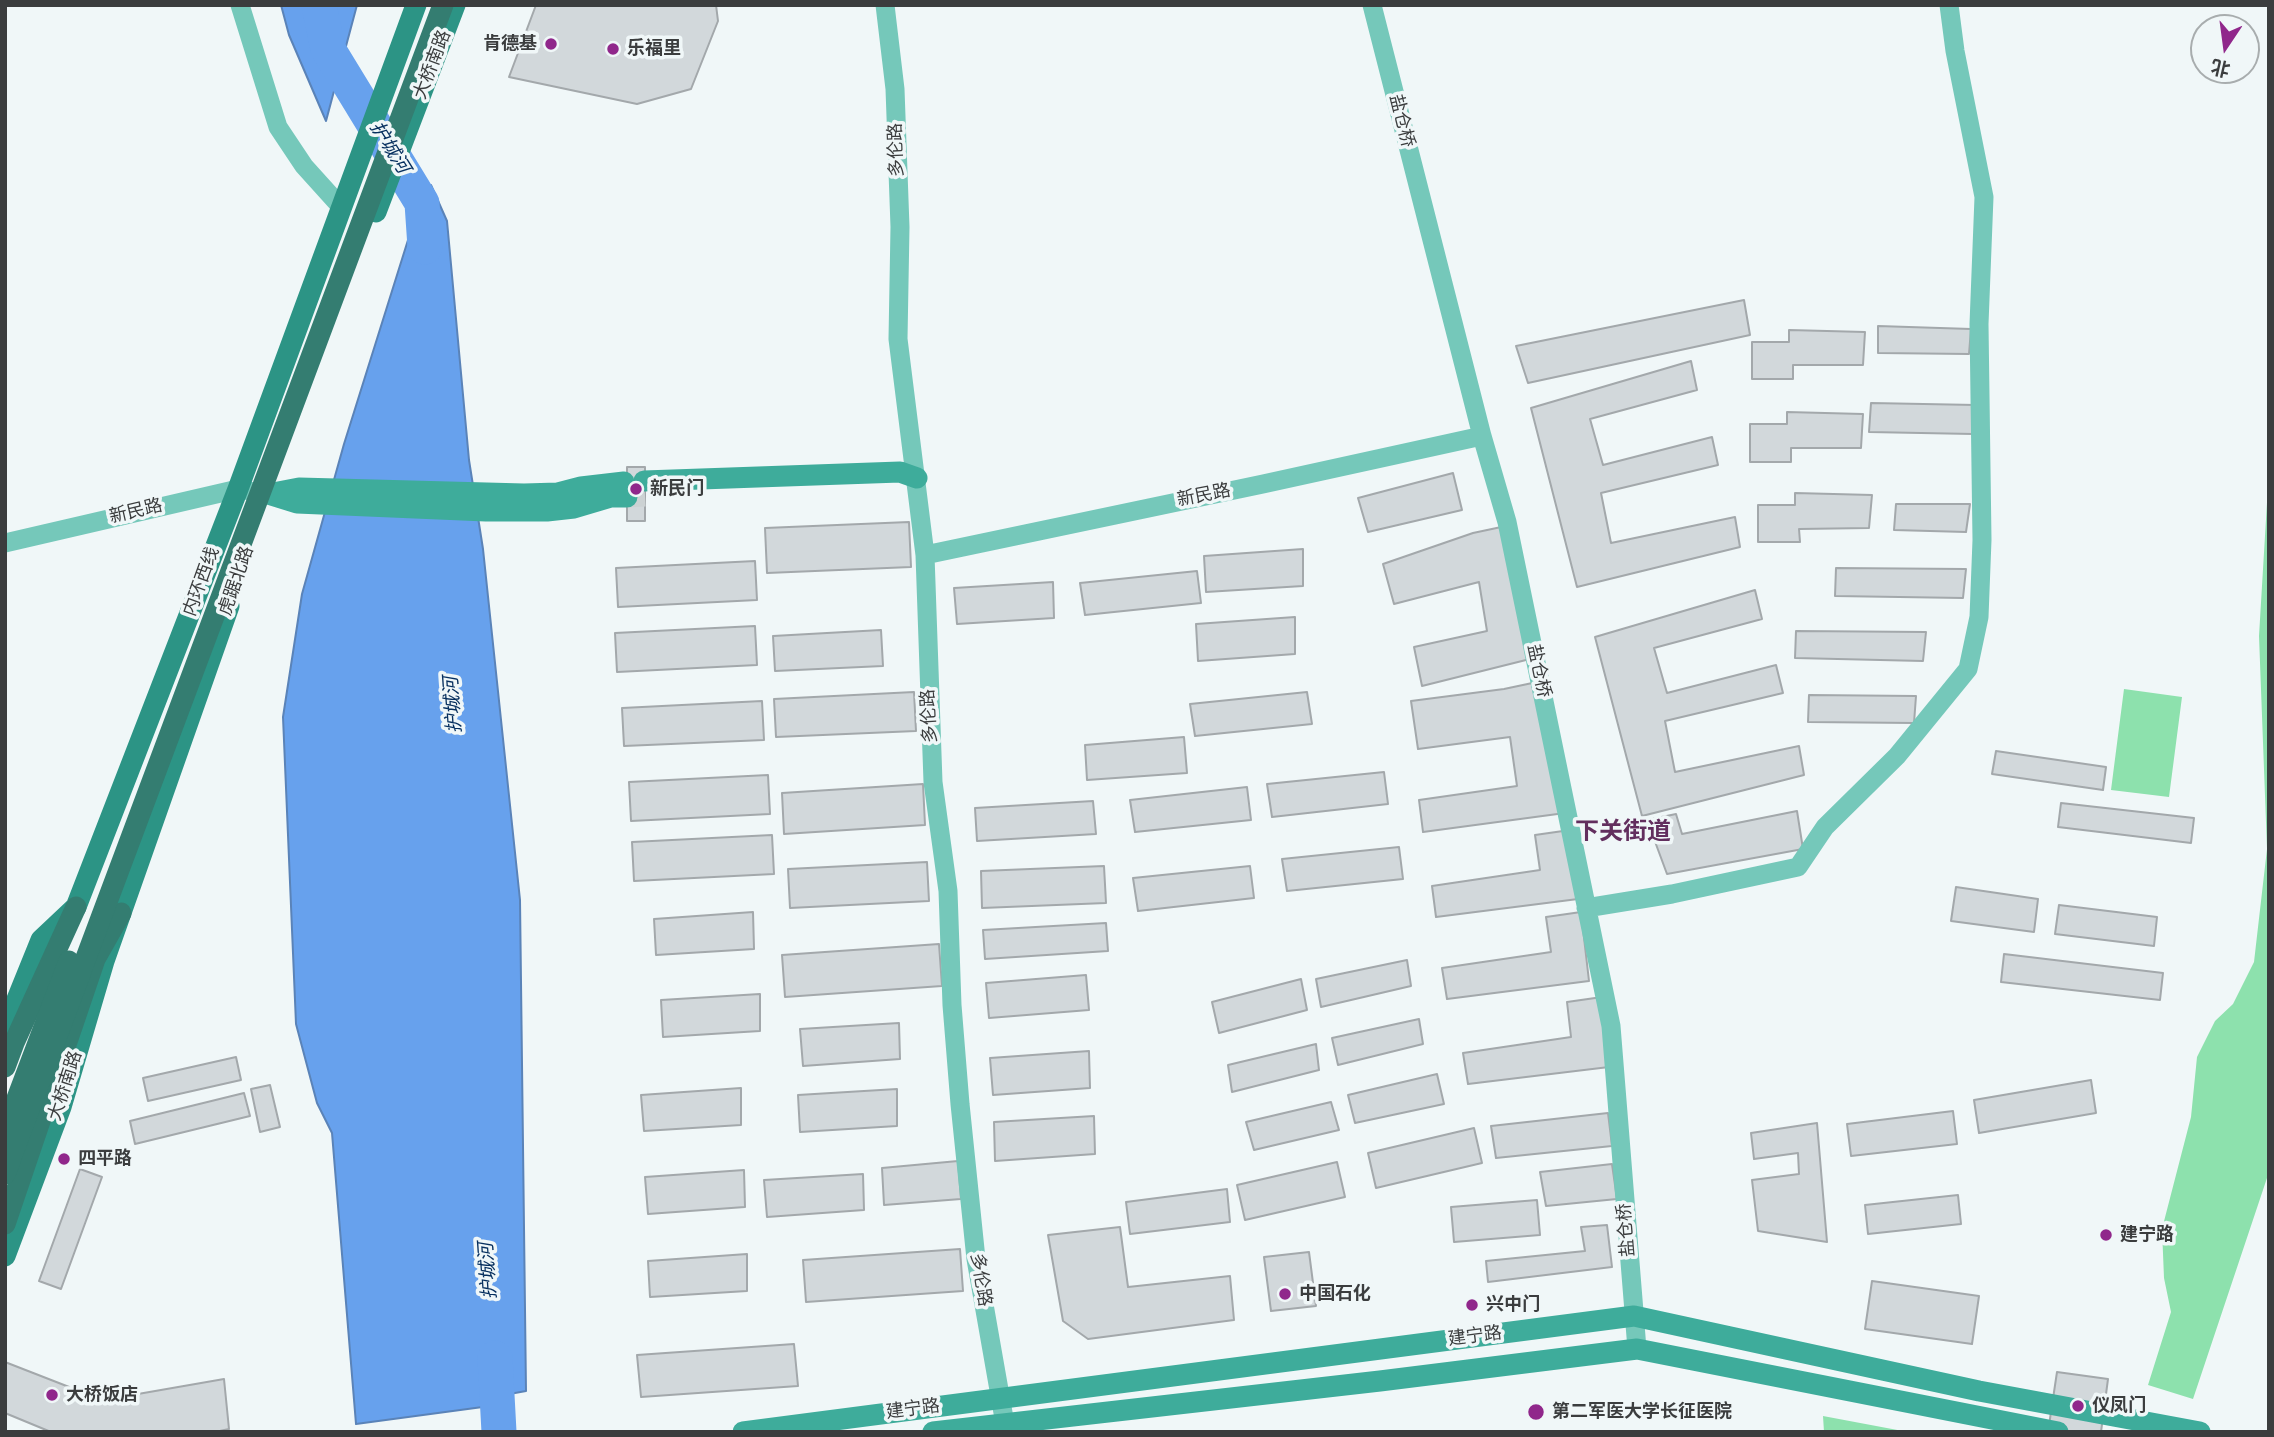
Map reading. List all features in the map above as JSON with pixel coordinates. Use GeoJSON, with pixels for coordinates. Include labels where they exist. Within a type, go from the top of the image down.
{"type":"FeatureCollection","features":[{"type":"Feature","properties":{"kind":"highway","name":"内环西线"},"geometry":{"type":"LineString","coordinates":[[5,1174],[443,5]]}},
{"type":"Feature","properties":{"kind":"highway","name":"内环西线"},"geometry":{"type":"LineString","coordinates":[[5,1130],[419,9]]}},
{"type":"Feature","properties":{"kind":"highway"},"geometry":{"type":"LineString","coordinates":[[5,1067],[10,1036],[76,906]]}},
{"type":"Feature","properties":{"kind":"highway"},"geometry":{"type":"LineString","coordinates":[[5,1224],[95,959],[121,913]]}},
{"type":"Feature","properties":{"kind":"main road","name":"大桥南路"},"geometry":{"type":"LineString","coordinates":[[361,251],[455,5]]}},
{"type":"Feature","properties":{"kind":"main road"},"geometry":{"type":"LineString","coordinates":[[76,906],[238,489],[341,207],[419,9]]}},
{"type":"Feature","properties":{"kind":"main road","name":"虎踞北路"},"geometry":{"type":"LineString","coordinates":[[121,913],[268,495],[361,251]]}},
{"type":"Feature","properties":{"kind":"main road"},"geometry":{"type":"LineString","coordinates":[[268,495],[297,503],[321,496],[486,502],[547,511],[574,508],[636,489],[900,472],[917,478]]}},
{"type":"Feature","properties":{"kind":"main road","name":"大桥南路"},"geometry":{"type":"LineString","coordinates":[[5,1256],[61,1107],[121,913]]}},
{"type":"Feature","properties":{"kind":"main road","name":"建宁路"},"geometry":{"type":"LineString","coordinates":[[743,1432],[1634,1316],[1979,1391],[2200,1432]]}},
{"type":"Feature","properties":{"kind":"main road","name":"建宁路"},"geometry":{"type":"LineString","coordinates":[[933,1432],[1637,1349],[2058,1432]]}},
{"type":"Feature","properties":{"kind":"street"},"geometry":{"type":"LineString","coordinates":[[240,5],[278,127],[304,166],[341,207]]}},
{"type":"Feature","properties":{"kind":"street","name":"多伦路"},"geometry":{"type":"LineString","coordinates":[[885,5],[895,89],[900,227],[898,339],[925,555],[933,782],[948,891],[952,1005],[960,1104],[976,1259],[1005,1424]]}},
{"type":"Feature","properties":{"kind":"street","name":"盐仓桥"},"geometry":{"type":"LineString","coordinates":[[1372,5],[1482,436],[1507,522],[1611,1026],[1637,1349]]}},
{"type":"Feature","properties":{"kind":"street"},"geometry":{"type":"LineString","coordinates":[[1586,908],[1672,894],[1798,867],[1825,827],[1897,756],[1968,669],[1979,617],[1982,540],[1979,324],[1984,197],[1955,51],[1949,5]]}},
{"type":"Feature","properties":{"kind":"street","name":"新民路"},"geometry":{"type":"LineString","coordinates":[[925,555],[1263,485],[1482,436]]}},
{"type":"Feature","properties":{"kind":"street","name":"新民路"},"geometry":{"type":"LineString","coordinates":[[5,542],[238,489],[268,495]]}},
{"type":"Feature","properties":{"kind":"green space"},"geometry":{"type":"Polygon","coordinates":[[[2269,469],[2269,1172],[2193,1399],[2148,1385],[2171,1312],[2164,1278],[2162,1229],[2191,1117],[2197,1057],[2215,1021],[2233,1004],[2254,962],[2267,849],[2259,636],[2269,469]]]}},
{"type":"Feature","properties":{"kind":"green space"},"geometry":{"type":"Polygon","coordinates":[[[2124,689],[2182,697],[2169,797],[2111,790],[2124,689]]]}},
{"type":"Feature","properties":{"kind":"green space"},"geometry":{"type":"Polygon","coordinates":[[[1823,1416],[1908,1432],[1824,1432],[1823,1416]]]}},
{"type":"Feature","properties":{"kind":"water"},"geometry":{"type":"Polygon","coordinates":[[[281,5],[357,5],[326,121],[289,35],[281,5]]]}},
{"type":"Feature","properties":{"kind":"water"},"geometry":{"type":"Polygon","coordinates":[[[431,185],[447,221],[469,460],[483,549],[520,900],[526,1391],[504,1395],[505,1404],[356,1424],[332,1133],[317,1103],[296,1024],[283,717],[302,594],[344,444],[424,189],[431,185]]]}},
{"type":"Feature","properties":{"kind":"building","name":"乐福里"},"geometry":{"type":"Polygon","coordinates":[[[536,5],[716,5],[718,21],[691,89],[637,104],[509,77],[536,5]]]}},
{"type":"Feature","properties":{"kind":"building"},"geometry":{"type":"Polygon","coordinates":[[[1744,300],[1750,335],[1528,383],[1516,346],[1744,300]]]}},
{"type":"Feature","properties":{"kind":"building"},"geometry":{"type":"Polygon","coordinates":[[[1878,326],[1971,329],[1969,354],[1878,353],[1878,326]]]}},
{"type":"Feature","properties":{"kind":"building"},"geometry":{"type":"Polygon","coordinates":[[[1789,330],[1865,332],[1863,365],[1793,365],[1793,379],[1752,379],[1752,342],[1789,342],[1789,330]]]}},
{"type":"Feature","properties":{"kind":"building"},"geometry":{"type":"Polygon","coordinates":[[[1691,361],[1697,390],[1590,419],[1603,465],[1712,437],[1718,465],[1601,493],[1611,543],[1735,517],[1740,547],[1577,587],[1531,408],[1691,361]]]}},
{"type":"Feature","properties":{"kind":"building"},"geometry":{"type":"Polygon","coordinates":[[[1871,403],[1976,405],[1973,434],[1869,432],[1871,403]]]}},
{"type":"Feature","properties":{"kind":"building"},"geometry":{"type":"Polygon","coordinates":[[[1787,412],[1863,414],[1861,448],[1791,448],[1791,462],[1750,462],[1750,424],[1787,424],[1787,412]]]}},
{"type":"Feature","properties":{"kind":"building","name":"新民门"},"geometry":{"type":"Polygon","coordinates":[[[627,467],[645,467],[645,521],[627,521],[627,467]]]}},
{"type":"Feature","properties":{"kind":"building"},"geometry":{"type":"Polygon","coordinates":[[[1453,473],[1462,510],[1368,532],[1358,498],[1453,473]]]}},
{"type":"Feature","properties":{"kind":"building"},"geometry":{"type":"Polygon","coordinates":[[[1795,493],[1872,495],[1869,528],[1799,529],[1800,542],[1758,542],[1758,505],[1795,505],[1795,493]]]}},
{"type":"Feature","properties":{"kind":"building"},"geometry":{"type":"Polygon","coordinates":[[[1896,504],[1970,504],[1966,532],[1894,530],[1896,504]]]}},
{"type":"Feature","properties":{"kind":"building"},"geometry":{"type":"Polygon","coordinates":[[[909,522],[911,567],[767,573],[765,528],[909,522]]]}},
{"type":"Feature","properties":{"kind":"building"},"geometry":{"type":"Polygon","coordinates":[[[1506,526],[1534,658],[1422,686],[1414,647],[1487,631],[1479,582],[1394,604],[1383,564],[1473,533],[1506,526]]]}},
{"type":"Feature","properties":{"kind":"building"},"geometry":{"type":"Polygon","coordinates":[[[1303,549],[1303,586],[1206,592],[1204,556],[1303,549]]]}},
{"type":"Feature","properties":{"kind":"building"},"geometry":{"type":"Polygon","coordinates":[[[755,561],[757,600],[618,607],[616,568],[755,561]]]}},
{"type":"Feature","properties":{"kind":"building"},"geometry":{"type":"Polygon","coordinates":[[[1836,568],[1966,569],[1963,598],[1835,596],[1836,568]]]}},
{"type":"Feature","properties":{"kind":"building"},"geometry":{"type":"Polygon","coordinates":[[[1197,571],[1201,603],[1085,615],[1080,583],[1197,571]]]}},
{"type":"Feature","properties":{"kind":"building"},"geometry":{"type":"Polygon","coordinates":[[[1053,582],[1054,618],[957,624],[954,588],[1053,582]]]}},
{"type":"Feature","properties":{"kind":"building"},"geometry":{"type":"Polygon","coordinates":[[[1755,590],[1762,619],[1654,648],[1667,693],[1776,665],[1783,693],[1665,721],[1675,772],[1799,746],[1804,775],[1642,816],[1595,637],[1755,590]]]}},
{"type":"Feature","properties":{"kind":"building"},"geometry":{"type":"Polygon","coordinates":[[[1295,617],[1295,654],[1198,661],[1196,624],[1295,617]]]}},
{"type":"Feature","properties":{"kind":"building"},"geometry":{"type":"Polygon","coordinates":[[[755,626],[757,665],[617,672],[615,633],[755,626]]]}},
{"type":"Feature","properties":{"kind":"building"},"geometry":{"type":"Polygon","coordinates":[[[881,630],[883,666],[775,671],[773,636],[881,630]]]}},
{"type":"Feature","properties":{"kind":"building"},"geometry":{"type":"Polygon","coordinates":[[[1796,631],[1926,632],[1923,661],[1795,658],[1796,631]]]}},
{"type":"Feature","properties":{"kind":"building"},"geometry":{"type":"Polygon","coordinates":[[[1537,682],[1565,813],[1423,832],[1419,800],[1517,786],[1510,737],[1418,749],[1411,701],[1537,682]]]}},
{"type":"Feature","properties":{"kind":"building"},"geometry":{"type":"Polygon","coordinates":[[[914,692],[916,731],[776,737],[774,699],[914,692]]]}},
{"type":"Feature","properties":{"kind":"building"},"geometry":{"type":"Polygon","coordinates":[[[1307,692],[1312,724],[1195,736],[1190,704],[1307,692]]]}},
{"type":"Feature","properties":{"kind":"building"},"geometry":{"type":"Polygon","coordinates":[[[1809,695],[1916,696],[1914,723],[1808,722],[1809,695]]]}},
{"type":"Feature","properties":{"kind":"building"},"geometry":{"type":"Polygon","coordinates":[[[762,701],[764,740],[624,746],[622,708],[762,701]]]}},
{"type":"Feature","properties":{"kind":"building"},"geometry":{"type":"Polygon","coordinates":[[[1184,737],[1187,773],[1087,780],[1085,745],[1184,737]]]}},
{"type":"Feature","properties":{"kind":"building"},"geometry":{"type":"Polygon","coordinates":[[[1996,751],[2106,767],[2103,790],[1992,774],[1996,751]]]}},
{"type":"Feature","properties":{"kind":"building"},"geometry":{"type":"Polygon","coordinates":[[[1384,772],[1388,804],[1272,817],[1267,784],[1384,772]]]}},
{"type":"Feature","properties":{"kind":"building"},"geometry":{"type":"Polygon","coordinates":[[[768,775],[770,814],[631,821],[629,782],[768,775]]]}},
{"type":"Feature","properties":{"kind":"building"},"geometry":{"type":"Polygon","coordinates":[[[923,784],[925,825],[784,834],[782,793],[923,784]]]}},
{"type":"Feature","properties":{"kind":"building"},"geometry":{"type":"Polygon","coordinates":[[[1247,787],[1251,820],[1135,832],[1130,800],[1247,787]]]}},
{"type":"Feature","properties":{"kind":"building"},"geometry":{"type":"Polygon","coordinates":[[[1093,801],[1096,834],[977,841],[975,808],[1093,801]]]}},
{"type":"Feature","properties":{"kind":"building"},"geometry":{"type":"Polygon","coordinates":[[[2061,803],[2194,818],[2191,843],[2058,827],[2061,803]]]}},
{"type":"Feature","properties":{"kind":"building"},"geometry":{"type":"Polygon","coordinates":[[[1797,811],[1803,849],[1667,874],[1647,820],[1676,814],[1682,834],[1797,811]]]}},
{"type":"Feature","properties":{"kind":"building"},"geometry":{"type":"Polygon","coordinates":[[[1570,830],[1578,899],[1436,917],[1432,886],[1540,870],[1535,835],[1570,830]]]}},
{"type":"Feature","properties":{"kind":"building"},"geometry":{"type":"Polygon","coordinates":[[[772,835],[774,874],[634,881],[632,842],[772,835]]]}},
{"type":"Feature","properties":{"kind":"building"},"geometry":{"type":"Polygon","coordinates":[[[1399,847],[1403,879],[1287,891],[1282,859],[1399,847]]]}},
{"type":"Feature","properties":{"kind":"building"},"geometry":{"type":"Polygon","coordinates":[[[927,862],[929,901],[790,908],[788,869],[927,862]]]}},
{"type":"Feature","properties":{"kind":"building"},"geometry":{"type":"Polygon","coordinates":[[[1104,866],[1106,903],[982,908],[981,871],[1104,866]]]}},
{"type":"Feature","properties":{"kind":"building"},"geometry":{"type":"Polygon","coordinates":[[[1250,866],[1254,898],[1138,911],[1133,878],[1250,866]]]}},
{"type":"Feature","properties":{"kind":"building"},"geometry":{"type":"Polygon","coordinates":[[[1956,887],[2038,899],[2034,932],[1951,921],[1956,887]]]}},
{"type":"Feature","properties":{"kind":"building"},"geometry":{"type":"Polygon","coordinates":[[[2059,905],[2157,917],[2154,946],[2055,934],[2059,905]]]}},
{"type":"Feature","properties":{"kind":"building"},"geometry":{"type":"Polygon","coordinates":[[[753,912],[754,949],[656,955],[654,919],[753,912]]]}},
{"type":"Feature","properties":{"kind":"building"},"geometry":{"type":"Polygon","coordinates":[[[1581,912],[1589,981],[1447,999],[1442,968],[1551,952],[1546,917],[1581,912]]]}},
{"type":"Feature","properties":{"kind":"building"},"geometry":{"type":"Polygon","coordinates":[[[1106,923],[1108,951],[985,959],[983,930],[1106,923]]]}},
{"type":"Feature","properties":{"kind":"building"},"geometry":{"type":"Polygon","coordinates":[[[939,944],[942,986],[785,997],[782,955],[939,944]]]}},
{"type":"Feature","properties":{"kind":"building"},"geometry":{"type":"Polygon","coordinates":[[[2004,954],[2163,973],[2160,1000],[2001,982],[2004,954]]]}},
{"type":"Feature","properties":{"kind":"building"},"geometry":{"type":"Polygon","coordinates":[[[1407,960],[1411,986],[1321,1007],[1316,979],[1407,960]]]}},
{"type":"Feature","properties":{"kind":"building"},"geometry":{"type":"Polygon","coordinates":[[[1086,975],[1089,1010],[989,1018],[986,983],[1086,975]]]}},
{"type":"Feature","properties":{"kind":"building"},"geometry":{"type":"Polygon","coordinates":[[[1301,979],[1307,1010],[1219,1033],[1212,1002],[1301,979]]]}},
{"type":"Feature","properties":{"kind":"building"},"geometry":{"type":"Polygon","coordinates":[[[760,994],[760,1031],[663,1037],[661,1000],[760,994]]]}},
{"type":"Feature","properties":{"kind":"building"},"geometry":{"type":"Polygon","coordinates":[[[1602,997],[1609,1067],[1468,1084],[1463,1053],[1571,1037],[1567,1002],[1602,997]]]}},
{"type":"Feature","properties":{"kind":"building"},"geometry":{"type":"Polygon","coordinates":[[[1419,1019],[1423,1044],[1338,1065],[1332,1038],[1419,1019]]]}},
{"type":"Feature","properties":{"kind":"building"},"geometry":{"type":"Polygon","coordinates":[[[899,1023],[900,1059],[803,1066],[800,1029],[899,1023]]]}},
{"type":"Feature","properties":{"kind":"building"},"geometry":{"type":"Polygon","coordinates":[[[1316,1044],[1319,1070],[1232,1092],[1228,1065],[1316,1044]]]}},
{"type":"Feature","properties":{"kind":"building"},"geometry":{"type":"Polygon","coordinates":[[[1089,1051],[1090,1088],[993,1095],[990,1058],[1089,1051]]]}},
{"type":"Feature","properties":{"kind":"building"},"geometry":{"type":"Polygon","coordinates":[[[236,1057],[241,1080],[148,1101],[143,1078],[236,1057]]]}},
{"type":"Feature","properties":{"kind":"building"},"geometry":{"type":"Polygon","coordinates":[[[1437,1074],[1444,1104],[1355,1123],[1348,1095],[1437,1074]]]}},
{"type":"Feature","properties":{"kind":"building"},"geometry":{"type":"Polygon","coordinates":[[[2091,1080],[2096,1113],[1979,1133],[1974,1100],[2091,1080]]]}},
{"type":"Feature","properties":{"kind":"building"},"geometry":{"type":"Polygon","coordinates":[[[270,1085],[280,1127],[260,1132],[251,1089],[270,1085]]]}},
{"type":"Feature","properties":{"kind":"building"},"geometry":{"type":"Polygon","coordinates":[[[741,1088],[741,1125],[644,1131],[641,1095],[741,1088]]]}},
{"type":"Feature","properties":{"kind":"building"},"geometry":{"type":"Polygon","coordinates":[[[897,1089],[897,1126],[800,1132],[798,1095],[897,1089]]]}},
{"type":"Feature","properties":{"kind":"building"},"geometry":{"type":"Polygon","coordinates":[[[244,1093],[250,1116],[135,1144],[130,1121],[244,1093]]]}},
{"type":"Feature","properties":{"kind":"building"},"geometry":{"type":"Polygon","coordinates":[[[1331,1102],[1339,1130],[1254,1150],[1246,1122],[1331,1102]]]}},
{"type":"Feature","properties":{"kind":"building"},"geometry":{"type":"Polygon","coordinates":[[[1953,1111],[1957,1144],[1851,1156],[1847,1124],[1953,1111]]]}},
{"type":"Feature","properties":{"kind":"building"},"geometry":{"type":"Polygon","coordinates":[[[1608,1113],[1612,1146],[1496,1158],[1491,1126],[1608,1113]]]}},
{"type":"Feature","properties":{"kind":"building"},"geometry":{"type":"Polygon","coordinates":[[[1094,1116],[1095,1154],[995,1161],[994,1122],[1094,1116]]]}},
{"type":"Feature","properties":{"kind":"building"},"geometry":{"type":"Polygon","coordinates":[[[1817,1123],[1827,1242],[1758,1231],[1752,1180],[1799,1174],[1798,1153],[1754,1159],[1751,1133],[1817,1123]]]}},
{"type":"Feature","properties":{"kind":"building"},"geometry":{"type":"Polygon","coordinates":[[[1474,1128],[1482,1163],[1376,1188],[1368,1153],[1474,1128]]]}},
{"type":"Feature","properties":{"kind":"building"},"geometry":{"type":"Polygon","coordinates":[[[958,1161],[961,1199],[884,1205],[882,1168],[958,1161]]]}},
{"type":"Feature","properties":{"kind":"building"},"geometry":{"type":"Polygon","coordinates":[[[1337,1162],[1345,1197],[1245,1220],[1237,1185],[1337,1162]]]}},
{"type":"Feature","properties":{"kind":"building"},"geometry":{"type":"Polygon","coordinates":[[[1612,1164],[1617,1199],[1546,1206],[1540,1172],[1612,1164]]]}},
{"type":"Feature","properties":{"kind":"building"},"geometry":{"type":"Polygon","coordinates":[[[80,1169],[102,1177],[61,1289],[39,1281],[80,1169]]]}},
{"type":"Feature","properties":{"kind":"building"},"geometry":{"type":"Polygon","coordinates":[[[744,1170],[745,1207],[648,1214],[645,1177],[744,1170]]]}},
{"type":"Feature","properties":{"kind":"building"},"geometry":{"type":"Polygon","coordinates":[[[863,1174],[864,1210],[767,1217],[764,1180],[863,1174]]]}},
{"type":"Feature","properties":{"kind":"building"},"geometry":{"type":"Polygon","coordinates":[[[1227,1189],[1230,1222],[1130,1234],[1126,1202],[1227,1189]]]}},
{"type":"Feature","properties":{"kind":"building"},"geometry":{"type":"Polygon","coordinates":[[[1958,1195],[1961,1224],[1868,1234],[1865,1205],[1958,1195]]]}},
{"type":"Feature","properties":{"kind":"building"},"geometry":{"type":"Polygon","coordinates":[[[1537,1200],[1540,1235],[1454,1242],[1451,1207],[1537,1200]]]}},
{"type":"Feature","properties":{"kind":"building"},"geometry":{"type":"Polygon","coordinates":[[[1607,1225],[1612,1267],[1488,1282],[1486,1261],[1585,1251],[1581,1227],[1607,1225]]]}},
{"type":"Feature","properties":{"kind":"building"},"geometry":{"type":"Polygon","coordinates":[[[1120,1227],[1128,1287],[1230,1276],[1234,1320],[1088,1339],[1063,1321],[1048,1235],[1120,1227]]]}},
{"type":"Feature","properties":{"kind":"building"},"geometry":{"type":"Polygon","coordinates":[[[960,1249],[963,1291],[806,1302],[803,1260],[960,1249]]]}},
{"type":"Feature","properties":{"kind":"building"},"geometry":{"type":"Polygon","coordinates":[[[1309,1252],[1316,1306],[1271,1311],[1264,1257],[1309,1252]]]}},
{"type":"Feature","properties":{"kind":"building"},"geometry":{"type":"Polygon","coordinates":[[[747,1254],[747,1291],[650,1297],[648,1261],[747,1254]]]}},
{"type":"Feature","properties":{"kind":"building"},"geometry":{"type":"Polygon","coordinates":[[[1872,1281],[1979,1296],[1972,1344],[1865,1329],[1872,1281]]]}},
{"type":"Feature","properties":{"kind":"building"},"geometry":{"type":"Polygon","coordinates":[[[794,1344],[798,1386],[641,1397],[637,1355],[794,1344]]]}},
{"type":"Feature","properties":{"kind":"building","name":"大桥饭店"},"geometry":{"type":"Polygon","coordinates":[[[5,1362],[82,1392],[115,1398],[224,1379],[229,1429],[215,1432],[51,1432],[5,1413],[5,1362]]]}},
{"type":"Feature","properties":{"kind":"building","name":"仪凤门"},"geometry":{"type":"Polygon","coordinates":[[[2057,1372],[2108,1379],[2101,1432],[2048,1432],[2057,1372]]]}},
{"type":"Feature","properties":{"kind":"waterway","name":"护城河"},"geometry":{"type":"LineString","coordinates":[[319,5],[328,49],[422,203],[425,247]]}},
{"type":"Feature","properties":{"kind":"waterway","name":"护城河"},"geometry":{"type":"LineString","coordinates":[[495,1358],[499,1432]]}},
{"type":"Feature","properties":{"kind":"tunnel"},"geometry":{"type":"LineString","coordinates":[[627,497],[645,496]]}},
{"type":"Feature","properties":{"kind":"place","name":"肯德基"},"geometry":{"type":"Point","coordinates":[551,44]}},
{"type":"Feature","properties":{"kind":"place","name":"乐福里"},"geometry":{"type":"Point","coordinates":[613,49]}},
{"type":"Feature","properties":{"kind":"place","name":"新民门"},"geometry":{"type":"Point","coordinates":[636,489]}},
{"type":"Feature","properties":{"kind":"place","name":"四平路"},"geometry":{"type":"Point","coordinates":[64,1159]}},
{"type":"Feature","properties":{"kind":"place","name":"建宁路"},"geometry":{"type":"Point","coordinates":[2106,1235]}},
{"type":"Feature","properties":{"kind":"place","name":"中国石化"},"geometry":{"type":"Point","coordinates":[1285,1294]}},
{"type":"Feature","properties":{"kind":"place","name":"兴中门"},"geometry":{"type":"Point","coordinates":[1472,1305]}},
{"type":"Feature","properties":{"kind":"place","name":"大桥饭店"},"geometry":{"type":"Point","coordinates":[52,1395]}},
{"type":"Feature","properties":{"kind":"place","name":"仪凤门"},"geometry":{"type":"Point","coordinates":[2078,1406]}},
{"type":"Feature","properties":{"kind":"place","name":"第二军医大学长征医院"},"geometry":{"type":"Point","coordinates":[1536,1412]}},
{"type":"Feature","properties":{"kind":"district","name":"下关街道"},"geometry":{"type":"Point","coordinates":[1623,833]}}]}
